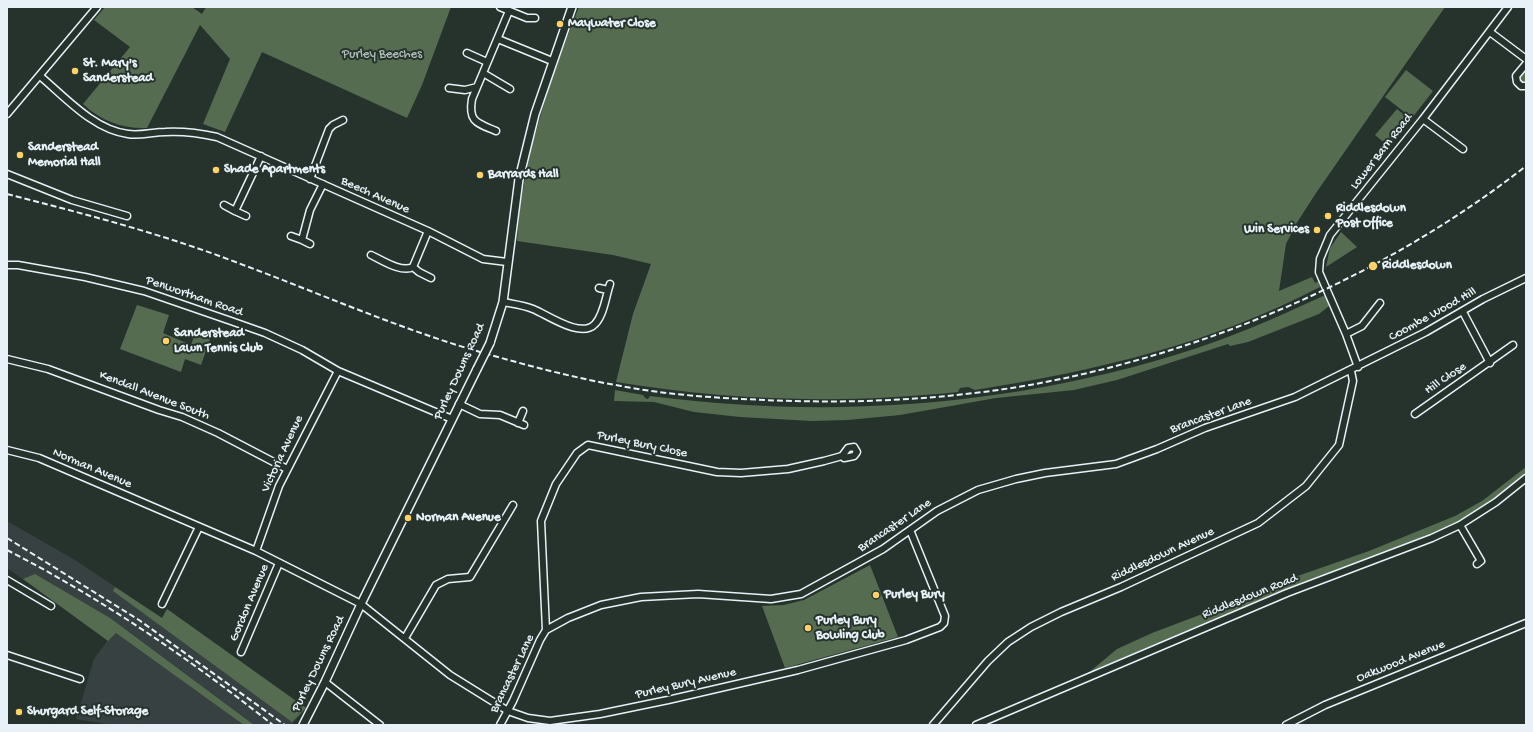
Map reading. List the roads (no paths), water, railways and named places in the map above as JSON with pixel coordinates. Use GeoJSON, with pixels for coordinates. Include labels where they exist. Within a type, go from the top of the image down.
{"type":"FeatureCollection","features":[{"type":"Feature","properties":{"kind":"street"},"geometry":{"type":"LineString","coordinates":[[7,114],[97,7]]}},
{"type":"Feature","properties":{"kind":"street"},"geometry":{"type":"LineString","coordinates":[[500,7],[527,18],[535,18]]}},
{"type":"Feature","properties":{"kind":"street","name":"Purley Downs Road"},"geometry":{"type":"LineString","coordinates":[[303,725],[490,343],[503,302],[519,179],[535,114],[552,61],[572,7]]}},
{"type":"Feature","properties":{"kind":"street","name":"Lower Barn Road"},"geometry":{"type":"LineString","coordinates":[[1358,367],[1346,334],[1319,272],[1320,259],[1324,245],[1330,235],[1423,119],[1508,7]]}},
{"type":"Feature","properties":{"kind":"street"},"geometry":{"type":"LineString","coordinates":[[496,130],[473,120],[470,107],[482,73],[509,11]]}},
{"type":"Feature","properties":{"kind":"street"},"geometry":{"type":"LineString","coordinates":[[1490,32],[1526,59]]}},
{"type":"Feature","properties":{"kind":"street"},"geometry":{"type":"LineString","coordinates":[[498,39],[552,61]]}},
{"type":"Feature","properties":{"kind":"street"},"geometry":{"type":"LineString","coordinates":[[467,53],[487,62]]}},
{"type":"Feature","properties":{"kind":"street"},"geometry":{"type":"LineString","coordinates":[[1526,64],[1516,76],[1517,82],[1521,86],[1526,86]]}},
{"type":"Feature","properties":{"kind":"street"},"geometry":{"type":"LineString","coordinates":[[482,73],[510,89]]}},
{"type":"Feature","properties":{"kind":"street","name":"Beech Avenue"},"geometry":{"type":"LineString","coordinates":[[40,76],[82,112],[99,124],[114,130],[128,134],[197,132],[217,137],[428,231],[483,259],[507,262]]}},
{"type":"Feature","properties":{"kind":"street"},"geometry":{"type":"LineString","coordinates":[[449,88],[465,90],[477,87]]}},
{"type":"Feature","properties":{"kind":"street"},"geometry":{"type":"LineString","coordinates":[[1423,119],[1463,149]]}},
{"type":"Feature","properties":{"kind":"street"},"geometry":{"type":"LineString","coordinates":[[310,178],[329,129],[333,125],[343,120]]}},
{"type":"Feature","properties":{"kind":"street"},"geometry":{"type":"LineString","coordinates":[[235,211],[261,156]]}},
{"type":"Feature","properties":{"kind":"street"},"geometry":{"type":"LineString","coordinates":[[7,174],[72,200],[127,216]]}},
{"type":"Feature","properties":{"kind":"street"},"geometry":{"type":"LineString","coordinates":[[302,240],[310,210],[323,184]]}},
{"type":"Feature","properties":{"kind":"street"},"geometry":{"type":"LineString","coordinates":[[224,205],[246,216]]}},
{"type":"Feature","properties":{"kind":"street"},"geometry":{"type":"LineString","coordinates":[[412,267],[428,231]]}},
{"type":"Feature","properties":{"kind":"street"},"geometry":{"type":"LineString","coordinates":[[291,236],[310,244]]}},
{"type":"Feature","properties":{"kind":"street"},"geometry":{"type":"LineString","coordinates":[[371,255],[401,268],[412,267],[431,278]]}},
{"type":"Feature","properties":{"kind":"street","name":"Penwortham Road"},"geometry":{"type":"LineString","coordinates":[[7,265],[18,265],[85,277],[144,291],[265,333],[302,350],[338,371],[452,419]]}},
{"type":"Feature","properties":{"kind":"street","name":"Coombe Wood Hill"},"geometry":{"type":"LineString","coordinates":[[1351,371],[1438,326],[1483,299],[1526,278]]}},
{"type":"Feature","properties":{"kind":"street"},"geometry":{"type":"LineString","coordinates":[[503,302],[532,309],[568,326],[580,329],[589,328],[596,324],[610,284]]}},
{"type":"Feature","properties":{"kind":"street"},"geometry":{"type":"LineString","coordinates":[[599,288],[608,290]]}},
{"type":"Feature","properties":{"kind":"street"},"geometry":{"type":"LineString","coordinates":[[1346,334],[1362,326],[1380,303]]}},
{"type":"Feature","properties":{"kind":"street"},"geometry":{"type":"LineString","coordinates":[[1462,312],[1490,362]]}},
{"type":"Feature","properties":{"kind":"street","name":"Hill Close"},"geometry":{"type":"LineString","coordinates":[[1415,414],[1513,346]]}},
{"type":"Feature","properties":{"kind":"street","name":"Kendall Avenue South"},"geometry":{"type":"LineString","coordinates":[[7,359],[54,371],[182,417],[253,450],[287,469]]}},
{"type":"Feature","properties":{"kind":"street","name":"Victoria Avenue"},"geometry":{"type":"LineString","coordinates":[[256,550],[271,507],[287,469],[338,371]]}},
{"type":"Feature","properties":{"kind":"street","name":"Brancaster Lane"},"geometry":{"type":"LineString","coordinates":[[500,725],[546,630],[568,618],[601,605],[642,597],[698,594],[771,599],[801,594],[872,556],[937,511],[978,490],[1045,473],[1116,464],[1157,449],[1205,428],[1295,396],[1351,371]]}},
{"type":"Feature","properties":{"kind":"street","name":"Riddlesdown Avenue"},"geometry":{"type":"LineString","coordinates":[[933,725],[988,661],[1014,638],[1061,612],[1258,523],[1306,486],[1339,445],[1354,381],[1351,371]]}},
{"type":"Feature","properties":{"kind":"street"},"geometry":{"type":"LineString","coordinates":[[459,404],[478,413],[500,415],[521,424],[523,411]]}},
{"type":"Feature","properties":{"kind":"street","name":"Purley Bury Close"},"geometry":{"type":"LineString","coordinates":[[546,630],[541,521],[556,484],[577,453],[588,445],[717,472],[735,473],[788,469],[842,456]]}},
{"type":"Feature","properties":{"kind":"street","name":"Norman Avenue"},"geometry":{"type":"LineString","coordinates":[[7,450],[39,458],[256,550],[361,604]]}},
{"type":"Feature","properties":{"kind":"street","name":"Riddlesdown Road"},"geometry":{"type":"LineString","coordinates":[[976,725],[1287,593],[1376,560],[1460,525],[1496,502],[1526,478]]}},
{"type":"Feature","properties":{"kind":"street"},"geometry":{"type":"LineString","coordinates":[[405,638],[436,585],[448,579],[470,577],[513,505]]}},
{"type":"Feature","properties":{"kind":"street"},"geometry":{"type":"LineString","coordinates":[[1460,525],[1481,560]]}},
{"type":"Feature","properties":{"kind":"street"},"geometry":{"type":"LineString","coordinates":[[162,604],[199,527]]}},
{"type":"Feature","properties":{"kind":"street","name":"Purley Bury Avenue"},"geometry":{"type":"LineString","coordinates":[[361,604],[450,675],[508,711],[528,718],[550,721],[600,714],[798,670],[906,640],[940,627],[944,623],[945,616],[910,530]]}},
{"type":"Feature","properties":{"kind":"street","name":"Gordon Avenue"},"geometry":{"type":"LineString","coordinates":[[241,652],[279,563]]}},
{"type":"Feature","properties":{"kind":"street"},"geometry":{"type":"LineString","coordinates":[[7,580],[51,606]]}},
{"type":"Feature","properties":{"kind":"street","name":"Oakwood Avenue"},"geometry":{"type":"LineString","coordinates":[[1286,725],[1325,705],[1526,622]]}},
{"type":"Feature","properties":{"kind":"street"},"geometry":{"type":"LineString","coordinates":[[7,655],[80,679]]}},
{"type":"Feature","properties":{"kind":"street"},"geometry":{"type":"LineString","coordinates":[[325,682],[380,725]]}},
{"type":"Feature","properties":{"kind":"railway"},"geometry":{"type":"LineString","coordinates":[[7,194],[95,217],[181,243],[449,343],[550,371],[603,383],[693,396],[798,401],[864,401],[898,400],[964,394],[1030,385],[1096,371],[1162,353],[1227,331],[1291,305],[1353,276],[1413,243],[1471,206],[1526,166]]}},
{"type":"Feature","properties":{"kind":"railway"},"geometry":{"type":"LineString","coordinates":[[7,538],[139,620],[285,725]]}},
{"type":"Feature","properties":{"kind":"railway"},"geometry":{"type":"LineString","coordinates":[[7,550],[77,588],[111,609],[177,653],[242,700],[273,725]]}},
{"type":"Feature","properties":{"kind":"place","name":"Maywater Close"},"geometry":{"type":"Point","coordinates":[560,24]}},
{"type":"Feature","properties":{"kind":"place","name":"St. Mary's Sanderstead"},"geometry":{"type":"Point","coordinates":[75,71]}},
{"type":"Feature","properties":{"kind":"place","name":"Sanderstead Memorial Hall"},"geometry":{"type":"Point","coordinates":[20,155]}},
{"type":"Feature","properties":{"kind":"place","name":"Shade Apartments"},"geometry":{"type":"Point","coordinates":[216,170]}},
{"type":"Feature","properties":{"kind":"place","name":"Barrards Hall"},"geometry":{"type":"Point","coordinates":[480,175]}},
{"type":"Feature","properties":{"kind":"place","name":"Riddlesdown Post Office"},"geometry":{"type":"Point","coordinates":[1328,216]}},
{"type":"Feature","properties":{"kind":"place","name":"Win Services"},"geometry":{"type":"Point","coordinates":[1317,230]}},
{"type":"Feature","properties":{"kind":"place","name":"Riddlesdown"},"geometry":{"type":"Point","coordinates":[1373,266]}},
{"type":"Feature","properties":{"kind":"place","name":"Sanderstead Lawn Tennis Club"},"geometry":{"type":"Point","coordinates":[166,341]}},
{"type":"Feature","properties":{"kind":"place","name":"Norman Avenue"},"geometry":{"type":"Point","coordinates":[408,518]}},
{"type":"Feature","properties":{"kind":"place","name":"Purley Bury"},"geometry":{"type":"Point","coordinates":[876,595]}},
{"type":"Feature","properties":{"kind":"place","name":"Purley Bury Bowling Club"},"geometry":{"type":"Point","coordinates":[808,628]}},
{"type":"Feature","properties":{"kind":"place","name":"Shurgard Self-Storage"},"geometry":{"type":"Point","coordinates":[19,712]}},
{"type":"Feature","properties":{"kind":"park label","name":"Purley Beeches"},"geometry":{"type":"Point","coordinates":[382,55]}}]}
